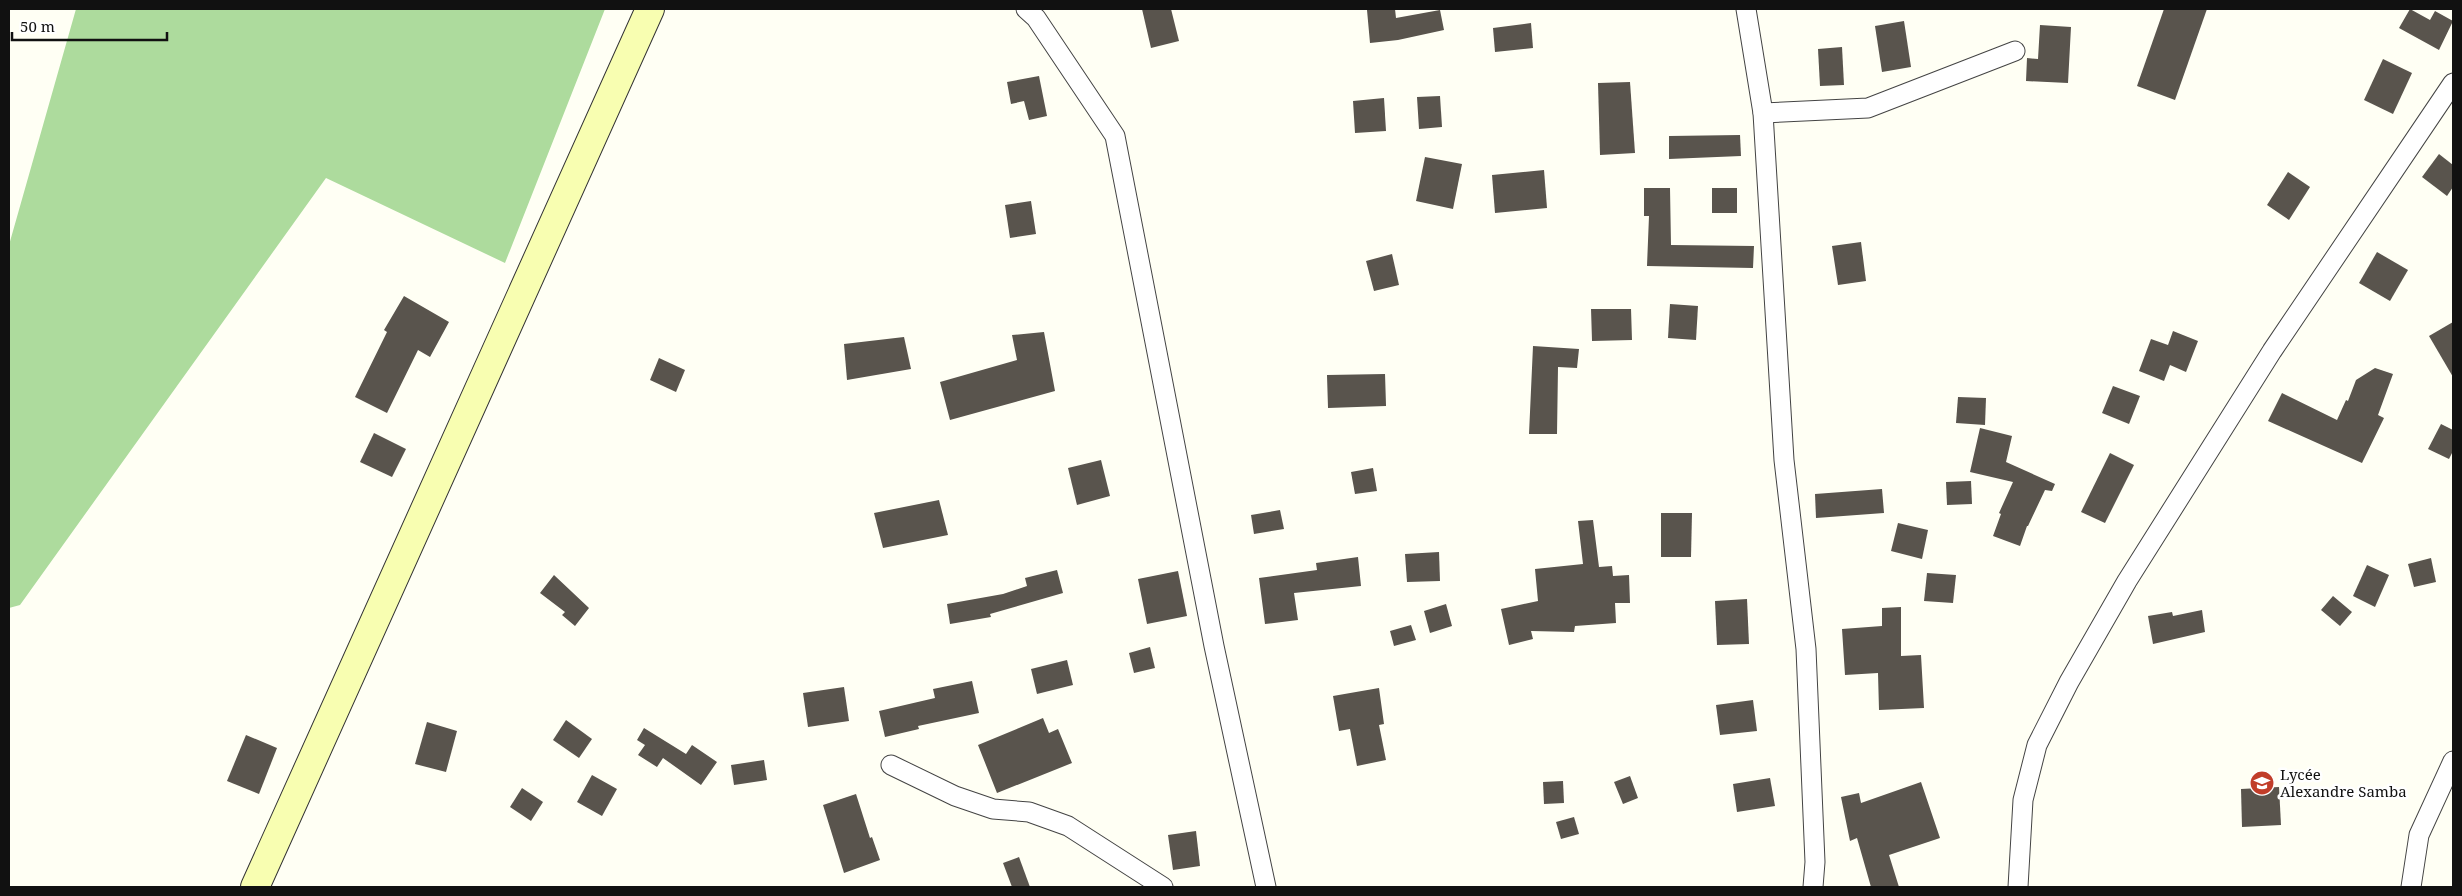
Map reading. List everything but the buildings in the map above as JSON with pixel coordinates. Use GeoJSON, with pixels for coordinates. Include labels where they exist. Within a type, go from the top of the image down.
{"type":"FeatureCollection","features":[{"type":"Feature","properties":{"kind":"street"},"geometry":{"type":"LineString","coordinates":[[255,887],[373,620],[650,9]]}},
{"type":"Feature","properties":{"kind":"street"},"geometry":{"type":"LineString","coordinates":[[1026,9],[1036,18],[1115,136],[1212,636],[1266,887]]}},
{"type":"Feature","properties":{"kind":"street"},"geometry":{"type":"LineString","coordinates":[[1746,9],[1763,112],[1784,460],[1806,649],[1815,862],[1813,887]]}},
{"type":"Feature","properties":{"kind":"street"},"geometry":{"type":"LineString","coordinates":[[1763,112],[1868,108],[2015,51]]}},
{"type":"Feature","properties":{"kind":"street"},"geometry":{"type":"LineString","coordinates":[[2018,887],[2023,800],[2037,745],[2068,682],[2126,581],[2272,352],[2453,83]]}},
{"type":"Feature","properties":{"kind":"street"},"geometry":{"type":"LineString","coordinates":[[2411,887],[2419,835],[2453,761]]}},
{"type":"Feature","properties":{"kind":"street"},"geometry":{"type":"LineString","coordinates":[[891,766],[955,796],[993,809],[1029,812],[1068,826],[1163,887]]}},
{"type":"Feature","properties":{"kind":"green space"},"geometry":{"type":"Polygon","coordinates":[[[76,9],[605,9],[505,263],[326,178],[20,605],[9,608],[9,245],[76,9]]]}},
{"type":"Feature","properties":{"kind":"place","name":"Lycée Alexandre Samba"},"geometry":{"type":"Point","coordinates":[2262,783]}}]}
